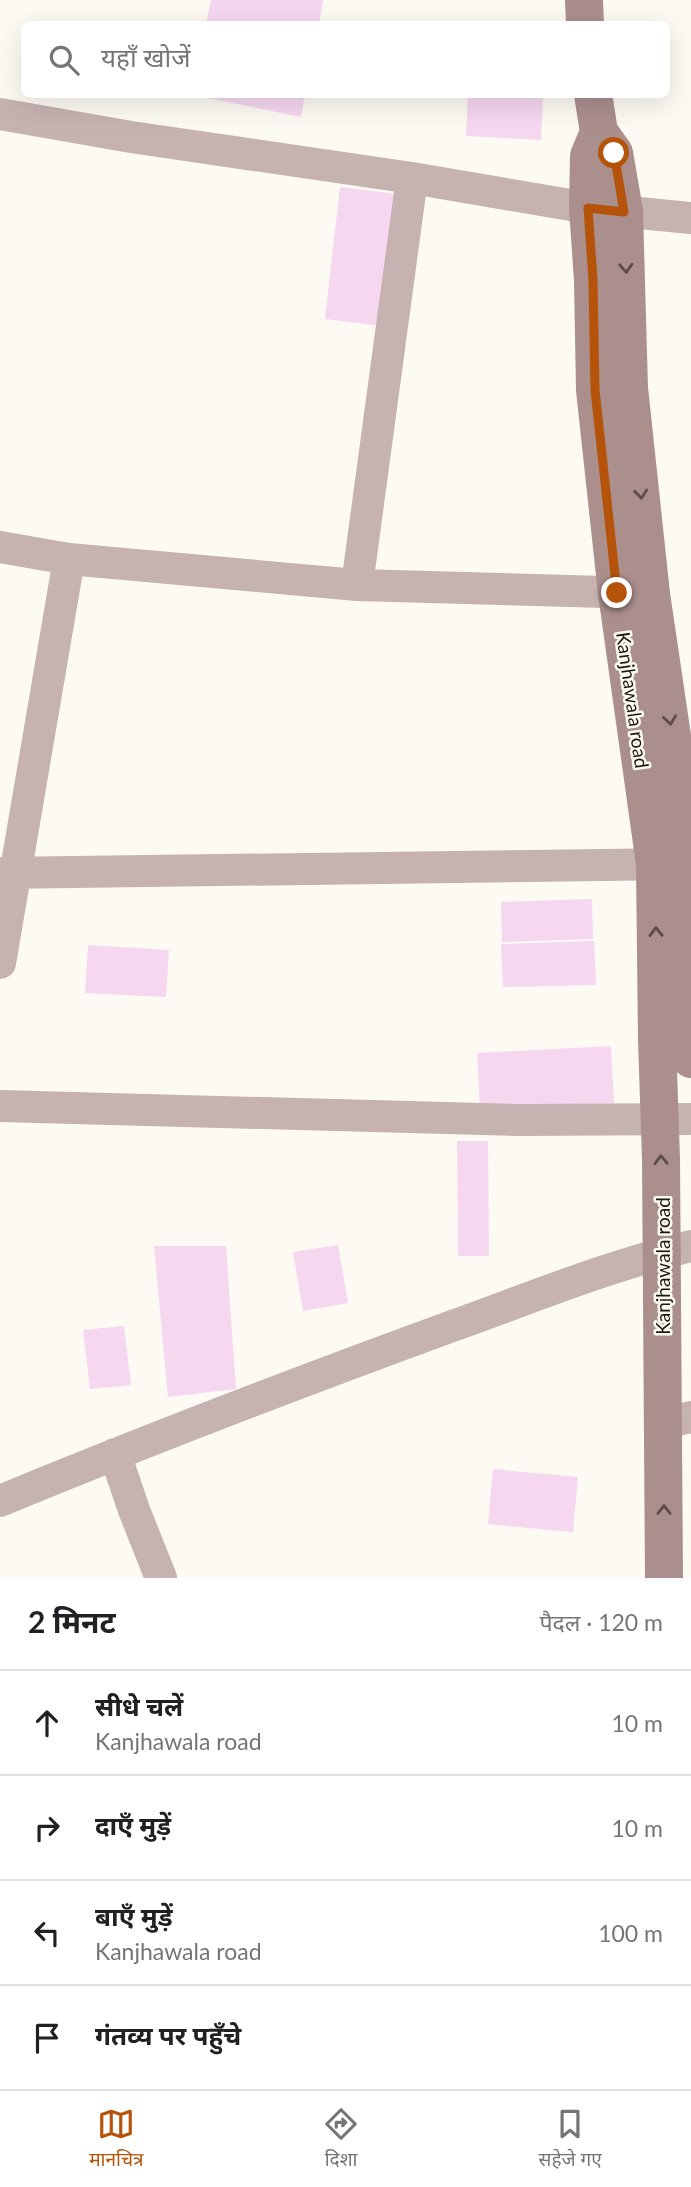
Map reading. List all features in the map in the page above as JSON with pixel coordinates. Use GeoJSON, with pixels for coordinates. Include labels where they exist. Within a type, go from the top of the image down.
{"type":"FeatureCollection","features":[{"type":"Feature","properties":{"kind":"main road"},"geometry":{"type":"LineString","coordinates":[[584,0],[585,21]]}},
{"type":"Feature","properties":{"kind":"main road","name":"Kanjhawala road"},"geometry":{"type":"LineString","coordinates":[[594,98],[598,132],[589,156],[606,210],[593,280],[595,390],[634,593],[671,864],[691,1059]]}},
{"type":"Feature","properties":{"kind":"main road","name":"Kanjhawala road"},"geometry":{"type":"LineString","coordinates":[[664,1578],[677,1420],[676,1249],[662,1159],[675,1119],[671,864]]}},
{"type":"Feature","properties":{"kind":"street"},"geometry":{"type":"LineString","coordinates":[[0,114],[606,210],[691,218]]}},
{"type":"Feature","properties":{"kind":"street"},"geometry":{"type":"LineString","coordinates":[[357,585],[412,178]]}},
{"type":"Feature","properties":{"kind":"street"},"geometry":{"type":"LineString","coordinates":[[0,547],[69,559],[357,585],[634,593]]}},
{"type":"Feature","properties":{"kind":"street"},"geometry":{"type":"LineString","coordinates":[[0,963],[8,874],[69,559]]}},
{"type":"Feature","properties":{"kind":"street"},"geometry":{"type":"LineString","coordinates":[[8,874],[671,864]]}},
{"type":"Feature","properties":{"kind":"street"},"geometry":{"type":"LineString","coordinates":[[0,1106],[519,1121],[675,1119]]}},
{"type":"Feature","properties":{"kind":"street"},"geometry":{"type":"LineString","coordinates":[[0,1501],[403,1344],[676,1249]]}},
{"type":"Feature","properties":{"kind":"street"},"geometry":{"type":"LineString","coordinates":[[115,1454],[161,1578]]}},
{"type":"Feature","properties":{"kind":"building"},"geometry":{"type":"Polygon","coordinates":[[[211,0],[323,0],[320,21],[207,21],[211,0]]]}},
{"type":"Feature","properties":{"kind":"building"},"geometry":{"type":"Polygon","coordinates":[[[208,98],[304,98],[301,117],[208,98]]]}},
{"type":"Feature","properties":{"kind":"building"},"geometry":{"type":"Polygon","coordinates":[[[468,98],[543,98],[541,140],[466,136],[468,98]]]}},
{"type":"Feature","properties":{"kind":"building"},"geometry":{"type":"Polygon","coordinates":[[[340,187],[397,194],[382,326],[325,319],[340,187]]]}},
{"type":"Feature","properties":{"kind":"building"},"geometry":{"type":"Polygon","coordinates":[[[592,899],[593,939],[502,942],[501,902],[592,899]]]}},
{"type":"Feature","properties":{"kind":"building"},"geometry":{"type":"Polygon","coordinates":[[[594,941],[596,985],[503,987],[501,944],[594,941]]]}},
{"type":"Feature","properties":{"kind":"building"},"geometry":{"type":"Polygon","coordinates":[[[88,945],[169,950],[166,997],[85,993],[88,945]]]}},
{"type":"Feature","properties":{"kind":"building"},"geometry":{"type":"Polygon","coordinates":[[[611,1046],[614,1103],[480,1110],[477,1053],[611,1046]]]}},
{"type":"Feature","properties":{"kind":"building"},"geometry":{"type":"Polygon","coordinates":[[[457,1141],[488,1141],[489,1256],[458,1256],[457,1141]]]}},
{"type":"Feature","properties":{"kind":"building"},"geometry":{"type":"Polygon","coordinates":[[[338,1245],[348,1303],[303,1311],[293,1252],[338,1245]]]}},
{"type":"Feature","properties":{"kind":"building"},"geometry":{"type":"Polygon","coordinates":[[[154,1246],[226,1246],[236,1389],[168,1397],[154,1246]]]}},
{"type":"Feature","properties":{"kind":"building"},"geometry":{"type":"Polygon","coordinates":[[[124,1326],[131,1385],[90,1389],[83,1330],[124,1326]]]}},
{"type":"Feature","properties":{"kind":"building"},"geometry":{"type":"Polygon","coordinates":[[[493,1469],[578,1477],[573,1532],[488,1524],[493,1469]]]}},
{"type":"Feature","properties":{"kind":"route"},"geometry":{"type":"LineString","coordinates":[[614,153],[624,212],[588,208],[593,280],[595,390],[617,593]]}}]}
